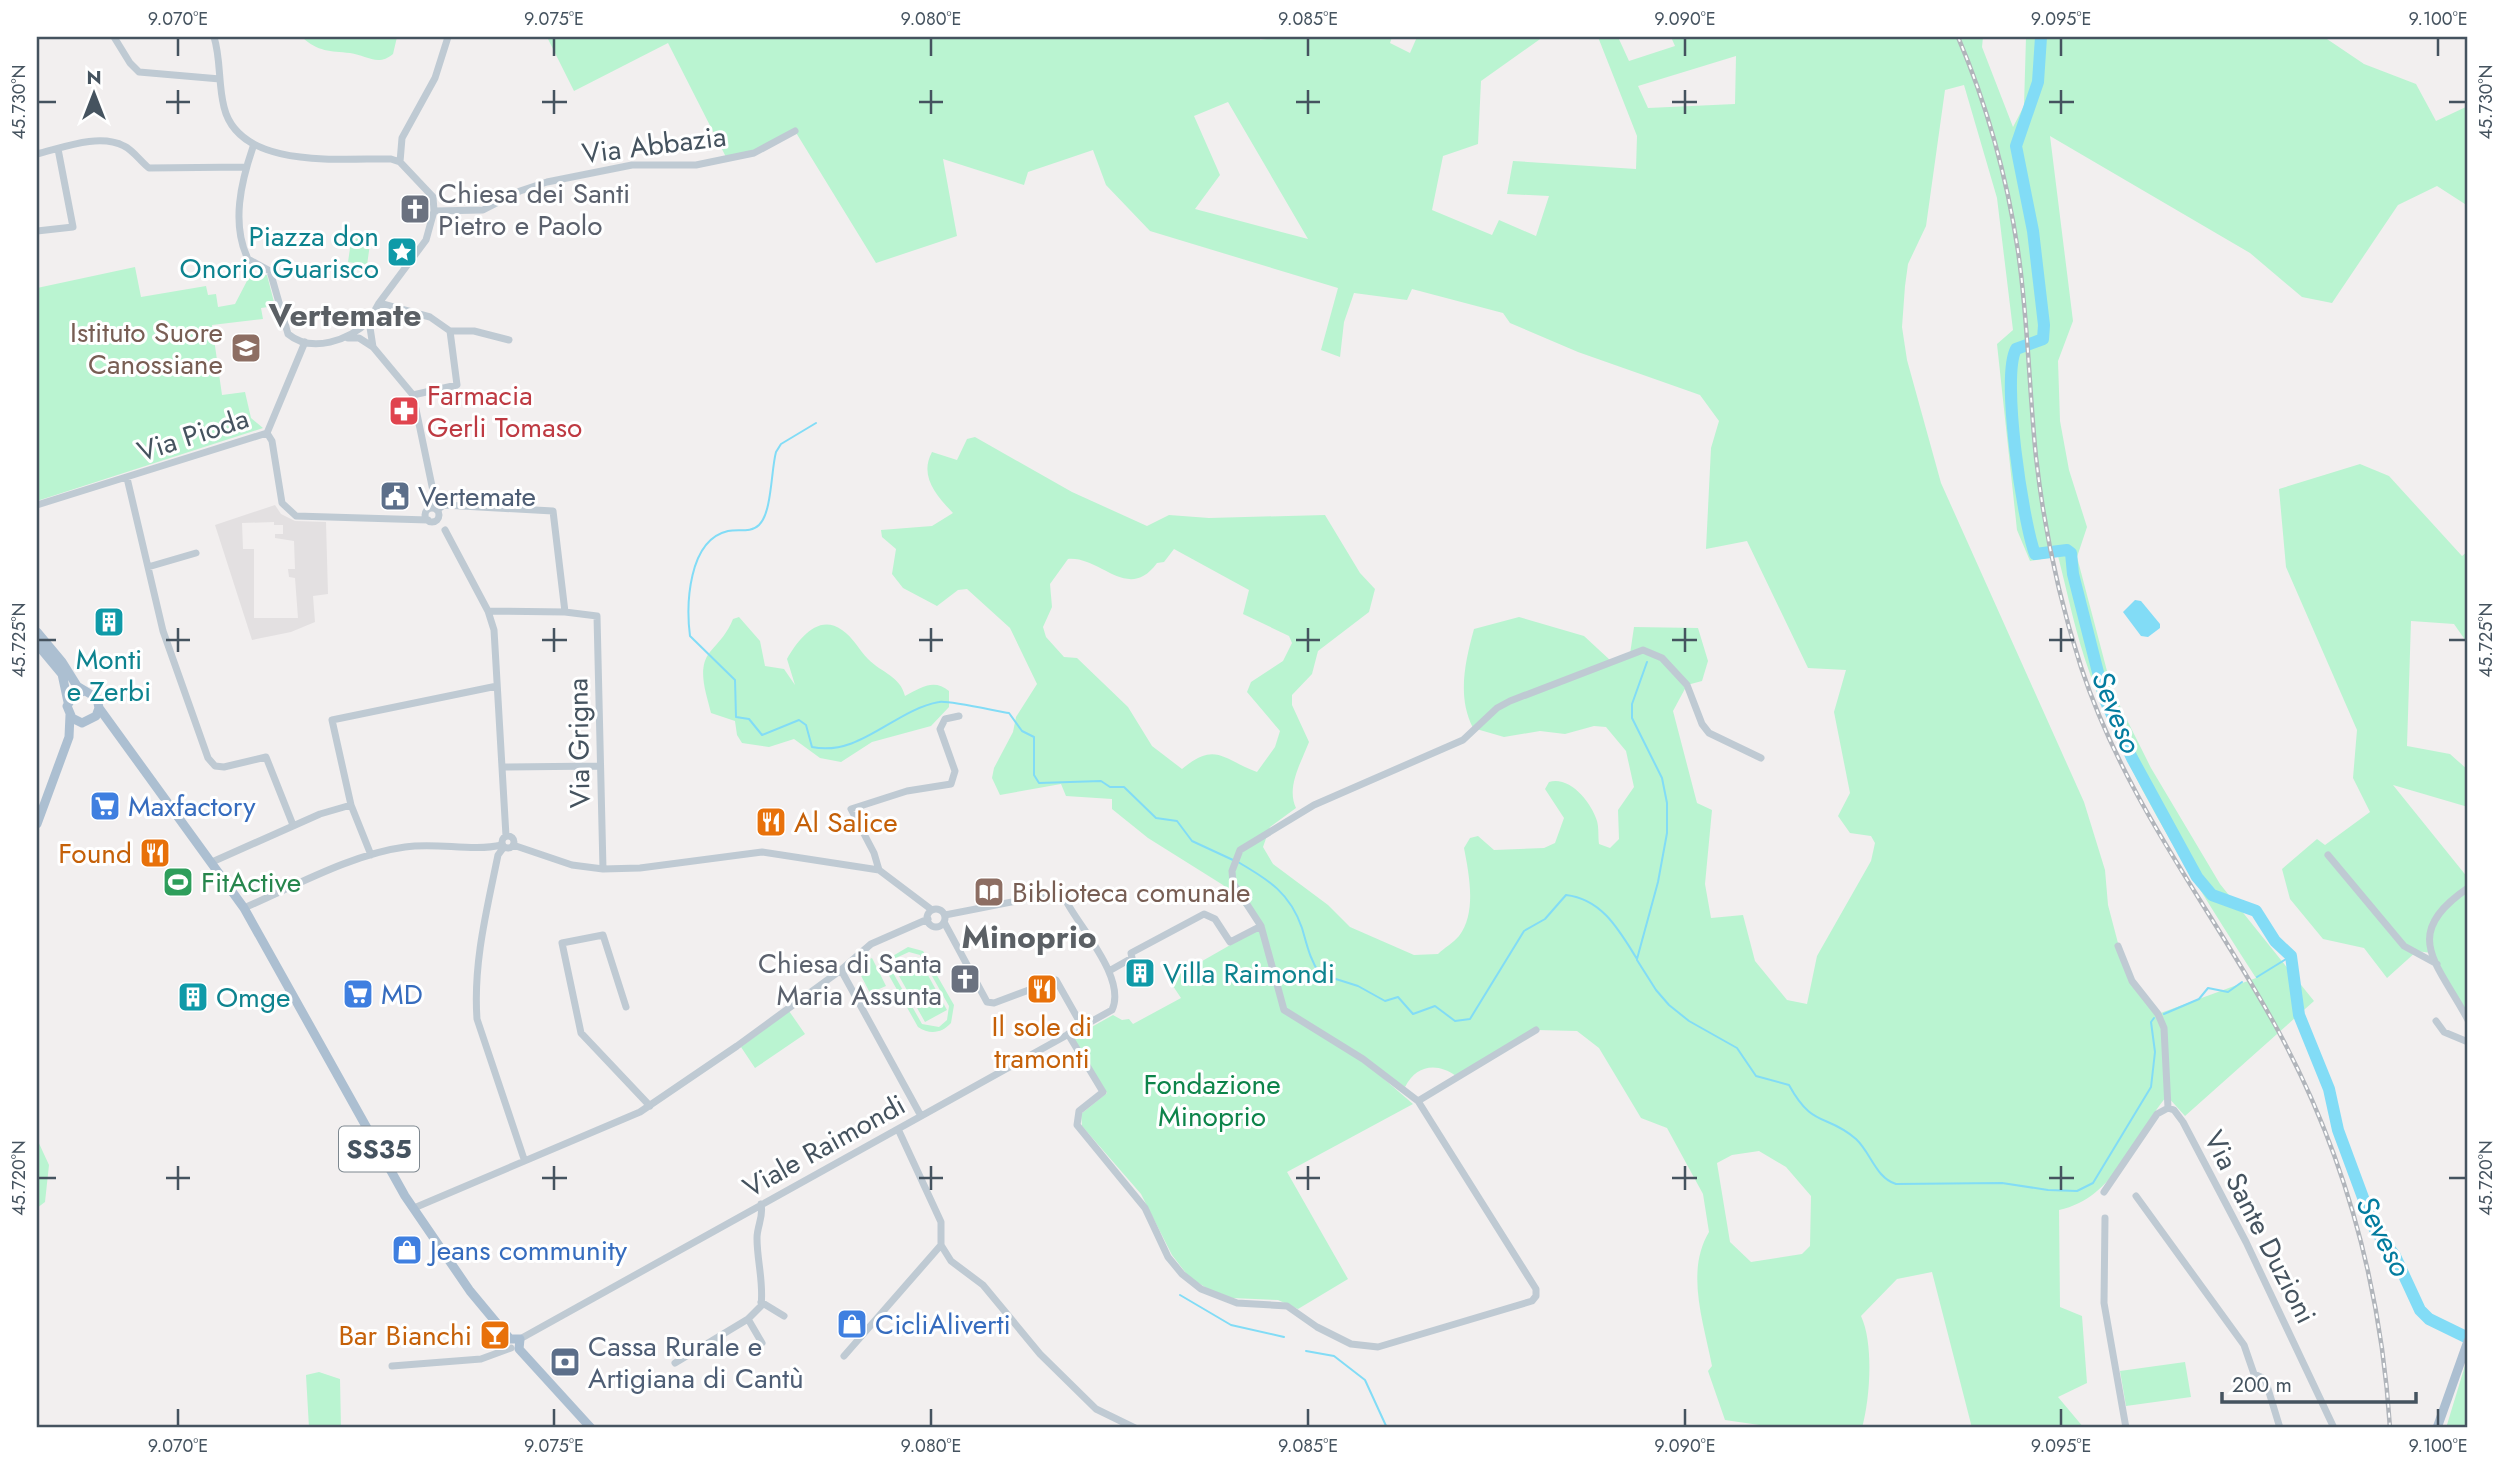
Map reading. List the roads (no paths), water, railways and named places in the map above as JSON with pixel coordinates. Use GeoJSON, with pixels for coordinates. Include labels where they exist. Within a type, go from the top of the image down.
{"type":"FeatureCollection","features":[{"type":"Feature","properties":{"kind":"main road"},"geometry":{"type":"LineString","coordinates":[[37,632],[68,669],[75,684],[97,698],[99,708],[69,737]]}},
{"type":"Feature","properties":{"kind":"main road"},"geometry":{"type":"LineString","coordinates":[[37,643],[62,674],[70,715],[69,737],[37,824]]}},
{"type":"Feature","properties":{"kind":"main road"},"geometry":{"type":"LineString","coordinates":[[68,702],[75,693],[85,691]]}},
{"type":"Feature","properties":{"kind":"main road","name":"SS35"},"geometry":{"type":"LineString","coordinates":[[99,708],[244,908],[414,1208],[470,1291],[591,1428]]}},
{"type":"Feature","properties":{"kind":"main road"},"geometry":{"type":"LineString","coordinates":[[70,715],[112,726]]}},
{"type":"Feature","properties":{"kind":"main road"},"geometry":{"type":"LineString","coordinates":[[2437,1428],[2467,1344]]}},
{"type":"Feature","properties":{"kind":"street"},"geometry":{"type":"LineString","coordinates":[[114,37],[139,72],[220,79]]}},
{"type":"Feature","properties":{"kind":"street"},"geometry":{"type":"LineString","coordinates":[[214,37],[224,108],[230,124],[253,147],[321,158],[391,159],[400,162],[433,197],[434,211],[426,240],[379,303],[369,321],[348,338]]}},
{"type":"Feature","properties":{"kind":"street"},"geometry":{"type":"LineString","coordinates":[[400,162],[402,138],[435,78],[447,37]]}},
{"type":"Feature","properties":{"kind":"street","name":"Via Abbazia"},"geometry":{"type":"LineString","coordinates":[[434,211],[483,210],[547,181],[632,164],[696,164],[754,153],[795,131]]}},
{"type":"Feature","properties":{"kind":"street"},"geometry":{"type":"LineString","coordinates":[[37,154],[95,142],[113,142],[128,147],[149,168],[246,167]]}},
{"type":"Feature","properties":{"kind":"street"},"geometry":{"type":"LineString","coordinates":[[253,147],[240,196],[243,248],[248,259],[270,271],[288,334],[305,342],[359,338],[373,347],[413,395],[433,489],[432,514],[445,530],[488,611],[494,630],[506,836],[498,855],[479,952],[477,1019],[524,1159]]}},
{"type":"Feature","properties":{"kind":"street"},"geometry":{"type":"LineString","coordinates":[[37,230],[73,227],[58,149]]}},
{"type":"Feature","properties":{"kind":"street"},"geometry":{"type":"LineString","coordinates":[[379,303],[430,317],[450,331],[474,331],[509,340]]}},
{"type":"Feature","properties":{"kind":"street"},"geometry":{"type":"LineString","coordinates":[[369,321],[373,347]]}},
{"type":"Feature","properties":{"kind":"street"},"geometry":{"type":"LineString","coordinates":[[413,395],[457,385],[450,331]]}},
{"type":"Feature","properties":{"kind":"street","name":"Via Pioda"},"geometry":{"type":"LineString","coordinates":[[37,505],[267,433],[305,342]]}},
{"type":"Feature","properties":{"kind":"street"},"geometry":{"type":"LineString","coordinates":[[267,433],[272,441],[282,503],[296,516],[409,517],[432,514],[444,505],[553,511],[565,612],[488,611]]}},
{"type":"Feature","properties":{"kind":"street"},"geometry":{"type":"LineString","coordinates":[[127,478],[173,666],[208,758],[215,766],[224,767],[266,757],[293,825]]}},
{"type":"Feature","properties":{"kind":"street"},"geometry":{"type":"LineString","coordinates":[[148,567],[196,553]]}},
{"type":"Feature","properties":{"kind":"street","name":"Via Grigna"},"geometry":{"type":"LineString","coordinates":[[565,612],[597,616],[603,869]]}},
{"type":"Feature","properties":{"kind":"street"},"geometry":{"type":"LineString","coordinates":[[1068,1034],[1104,1092],[1079,1111],[1077,1125],[1145,1208],[1168,1257],[1182,1274],[1200,1289],[1237,1303],[1287,1306],[1317,1327],[1364,1347],[1378,1347],[1532,1301],[1536,1296],[1536,1289],[1418,1101],[1363,1059],[1284,1010],[1261,926],[1236,889],[1232,871],[1240,850],[1314,806],[1463,740],[1497,708],[1510,701],[1643,650],[1662,658],[1687,685],[1702,724],[1709,733],[1761,758]]}},
{"type":"Feature","properties":{"kind":"street"},"geometry":{"type":"LineString","coordinates":[[371,855],[351,805],[332,720],[497,686]]}},
{"type":"Feature","properties":{"kind":"street"},"geometry":{"type":"LineString","coordinates":[[879,870],[874,853],[851,809],[907,791],[951,784],[955,771],[940,729],[945,719],[959,716]]}},
{"type":"Feature","properties":{"kind":"street"},"geometry":{"type":"LineString","coordinates":[[502,767],[600,766]]}},
{"type":"Feature","properties":{"kind":"street"},"geometry":{"type":"LineString","coordinates":[[212,862],[293,825],[351,805]]}},
{"type":"Feature","properties":{"kind":"street"},"geometry":{"type":"LineString","coordinates":[[506,836],[513,838],[513,845]]}},
{"type":"Feature","properties":{"kind":"street"},"geometry":{"type":"LineString","coordinates":[[244,908],[371,855],[432,843],[492,847],[513,845],[572,865],[603,869],[666,866],[762,852],[879,870],[932,910],[940,909],[987,1002],[994,1003],[1056,980],[1082,1026]]}},
{"type":"Feature","properties":{"kind":"street"},"geometry":{"type":"LineString","coordinates":[[2328,855],[2404,946],[2437,965]]}},
{"type":"Feature","properties":{"kind":"street"},"geometry":{"type":"LineString","coordinates":[[2468,888],[2447,902],[2433,920],[2428,933],[2431,953],[2468,1020]]}},
{"type":"Feature","properties":{"kind":"street"},"geometry":{"type":"LineString","coordinates":[[928,919],[935,926],[945,918],[1058,893],[1065,899],[1109,971],[1132,958],[1131,953],[1204,914],[1215,919],[1230,942],[1261,926]]}},
{"type":"Feature","properties":{"kind":"street"},"geometry":{"type":"LineString","coordinates":[[414,1208],[649,1106],[841,971],[872,944],[928,919],[932,910]]}},
{"type":"Feature","properties":{"kind":"street"},"geometry":{"type":"LineString","coordinates":[[626,1007],[603,935],[562,943],[581,1033],[649,1106]]}},
{"type":"Feature","properties":{"kind":"street"},"geometry":{"type":"LineString","coordinates":[[2104,1192],[2157,1114],[2168,1108],[2164,1028],[2158,1014],[2132,981],[2118,946]]}},
{"type":"Feature","properties":{"kind":"street"},"geometry":{"type":"LineString","coordinates":[[841,971],[921,1116]]}},
{"type":"Feature","properties":{"kind":"street","name":"Viale Raimondi"},"geometry":{"type":"LineString","coordinates":[[392,1366],[481,1359],[515,1344],[1112,1010],[1117,996],[1109,971]]}},
{"type":"Feature","properties":{"kind":"street"},"geometry":{"type":"LineString","coordinates":[[2436,1021],[2444,1032],[2468,1042]]}},
{"type":"Feature","properties":{"kind":"street"},"geometry":{"type":"LineString","coordinates":[[1418,1101],[1536,1030]]}},
{"type":"Feature","properties":{"kind":"street","name":"Via Sante Duzioni"},"geometry":{"type":"LineString","coordinates":[[2168,1108],[2174,1110],[2183,1122],[2252,1254],[2334,1428]]}},
{"type":"Feature","properties":{"kind":"street"},"geometry":{"type":"LineString","coordinates":[[898,1129],[941,1222],[941,1245],[951,1261],[983,1285],[1040,1354],[1096,1409],[1135,1428]]}},
{"type":"Feature","properties":{"kind":"street"},"geometry":{"type":"LineString","coordinates":[[2136,1196],[2244,1345],[2254,1374],[2265,1379],[2271,1391],[2280,1428]]}},
{"type":"Feature","properties":{"kind":"street"},"geometry":{"type":"LineString","coordinates":[[675,1363],[755,1314],[761,1302],[763,1276],[757,1233],[763,1212],[761,1204]]}},
{"type":"Feature","properties":{"kind":"street"},"geometry":{"type":"LineString","coordinates":[[2105,1218],[2104,1303],[2126,1428]]}},
{"type":"Feature","properties":{"kind":"street"},"geometry":{"type":"LineString","coordinates":[[844,1356],[941,1245]]}},
{"type":"Feature","properties":{"kind":"street"},"geometry":{"type":"LineString","coordinates":[[761,1302],[784,1316]]}},
{"type":"Feature","properties":{"kind":"street"},"geometry":{"type":"LineString","coordinates":[[748,1319],[762,1343]]}},
{"type":"Feature","properties":{"kind":"water"},"geometry":{"type":"Polygon","coordinates":[[[2135,600],[2141,601],[2160,624],[2160,628],[2148,637],[2141,636],[2123,612],[2135,600]]]}},
{"type":"Feature","properties":{"kind":"waterway","name":"Seveso"},"geometry":{"type":"LineString","coordinates":[[2041,37],[2038,82],[2016,146],[2033,231],[2044,325],[2043,339],[2016,349],[2011,388],[2015,450],[2035,554],[2067,550],[2071,553],[2073,574],[2105,700],[2132,758],[2197,877],[2212,895],[2256,911],[2275,941],[2291,956],[2299,1015],[2329,1089],[2338,1130],[2375,1230],[2395,1256],[2420,1310],[2429,1319],[2468,1338]]}},
{"type":"Feature","properties":{"kind":"waterway"},"geometry":{"type":"LineString","coordinates":[[816,423],[781,444],[776,452],[769,501],[759,525],[748,530],[728,531],[715,537],[697,560],[692,575],[690,636],[735,680],[736,717],[749,719],[762,735],[799,720],[806,725],[812,747],[829,748],[861,739],[907,714],[939,702],[1009,713],[1022,731],[1034,737],[1034,775],[1039,783],[1101,781],[1110,787],[1124,787],[1156,818],[1177,821],[1192,841],[1233,860]]}},
{"type":"Feature","properties":{"kind":"waterway"},"geometry":{"type":"LineString","coordinates":[[1238,862],[1285,896],[1297,916],[1311,958],[1320,974],[1358,986],[1385,1001],[1398,997],[1413,1014],[1435,1006],[1455,1021],[1470,1019],[1524,931],[1545,919],[1566,895],[1579,898],[1600,909],[1616,927],[1637,959],[1658,882],[1667,833],[1667,803],[1662,778],[1632,718],[1632,704],[1647,662]]}},
{"type":"Feature","properties":{"kind":"waterway"},"geometry":{"type":"LineString","coordinates":[[2257,977],[2291,956]]}},
{"type":"Feature","properties":{"kind":"waterway"},"geometry":{"type":"LineString","coordinates":[[1637,960],[1669,1005],[1689,1021],[1737,1048],[1756,1076],[1789,1085],[1805,1108],[1856,1139],[1883,1176],[1896,1184],[2002,1183],[2077,1191],[2093,1183],[2151,1087],[2155,1052],[2151,1022],[2154,1018]]}},
{"type":"Feature","properties":{"kind":"waterway"},"geometry":{"type":"LineString","coordinates":[[2164,1014],[2199,999],[2208,988],[2228,992],[2242,982]]}},
{"type":"Feature","properties":{"kind":"waterway"},"geometry":{"type":"LineString","coordinates":[[1180,1295],[1231,1325],[1284,1337]]}},
{"type":"Feature","properties":{"kind":"waterway"},"geometry":{"type":"LineString","coordinates":[[1306,1351],[1334,1356],[1365,1380],[1387,1428]]}},
{"type":"Feature","properties":{"kind":"railway"},"geometry":{"type":"LineString","coordinates":[[1958,37],[1987,115],[2013,224],[2024,302],[2043,511],[2059,590],[2081,667],[2100,716],[2144,808],[2275,1025],[2321,1121],[2355,1220],[2368,1271],[2378,1323],[2390,1428]]}},
{"type":"Feature","properties":{"kind":"place","name":"Chiesa dei Santi Pietro e Paolo"},"geometry":{"type":"Point","coordinates":[415,209]}},
{"type":"Feature","properties":{"kind":"place","name":"Piazza don Onorio Guarisco"},"geometry":{"type":"Point","coordinates":[402,252]}},
{"type":"Feature","properties":{"kind":"place","name":"Istituto Suore Canossiane"},"geometry":{"type":"Point","coordinates":[246,348]}},
{"type":"Feature","properties":{"kind":"place","name":"Farmacia Gerli Tomaso"},"geometry":{"type":"Point","coordinates":[404,411]}},
{"type":"Feature","properties":{"kind":"place","name":"Vertemate"},"geometry":{"type":"Point","coordinates":[395,496]}},
{"type":"Feature","properties":{"kind":"place","name":"Monti e Zerbi"},"geometry":{"type":"Point","coordinates":[109,622]}},
{"type":"Feature","properties":{"kind":"place","name":"Maxfactory"},"geometry":{"type":"Point","coordinates":[105,806]}},
{"type":"Feature","properties":{"kind":"place","name":"Al Salice"},"geometry":{"type":"Point","coordinates":[771,822]}},
{"type":"Feature","properties":{"kind":"place","name":"Found"},"geometry":{"type":"Point","coordinates":[155,853]}},
{"type":"Feature","properties":{"kind":"place","name":"FitActive"},"geometry":{"type":"Point","coordinates":[178,882]}},
{"type":"Feature","properties":{"kind":"place","name":"Biblioteca comunale"},"geometry":{"type":"Point","coordinates":[989,892]}},
{"type":"Feature","properties":{"kind":"place","name":"Villa Raimondi"},"geometry":{"type":"Point","coordinates":[1140,973]}},
{"type":"Feature","properties":{"kind":"place","name":"Chiesa di Santa Maria Assunta"},"geometry":{"type":"Point","coordinates":[965,979]}},
{"type":"Feature","properties":{"kind":"place","name":"Il sole di tramonti"},"geometry":{"type":"Point","coordinates":[1042,989]}},
{"type":"Feature","properties":{"kind":"place","name":"MD"},"geometry":{"type":"Point","coordinates":[358,994]}},
{"type":"Feature","properties":{"kind":"place","name":"Omge"},"geometry":{"type":"Point","coordinates":[193,997]}},
{"type":"Feature","properties":{"kind":"place","name":"Jeans community"},"geometry":{"type":"Point","coordinates":[407,1250]}},
{"type":"Feature","properties":{"kind":"place","name":"CicliAliverti"},"geometry":{"type":"Point","coordinates":[852,1324]}},
{"type":"Feature","properties":{"kind":"place","name":"Bar Bianchi"},"geometry":{"type":"Point","coordinates":[495,1335]}},
{"type":"Feature","properties":{"kind":"place","name":"Cassa Rurale e Artigiana di Cantù"},"geometry":{"type":"Point","coordinates":[565,1362]}},
{"type":"Feature","properties":{"kind":"district","name":"Vertemate"},"geometry":{"type":"Point","coordinates":[345,315]}},
{"type":"Feature","properties":{"kind":"district","name":"Minoprio"},"geometry":{"type":"Point","coordinates":[1029,937]}},
{"type":"Feature","properties":{"kind":"park label","name":"Fondazione Minoprio"},"geometry":{"type":"Point","coordinates":[1212,1100]}}]}
